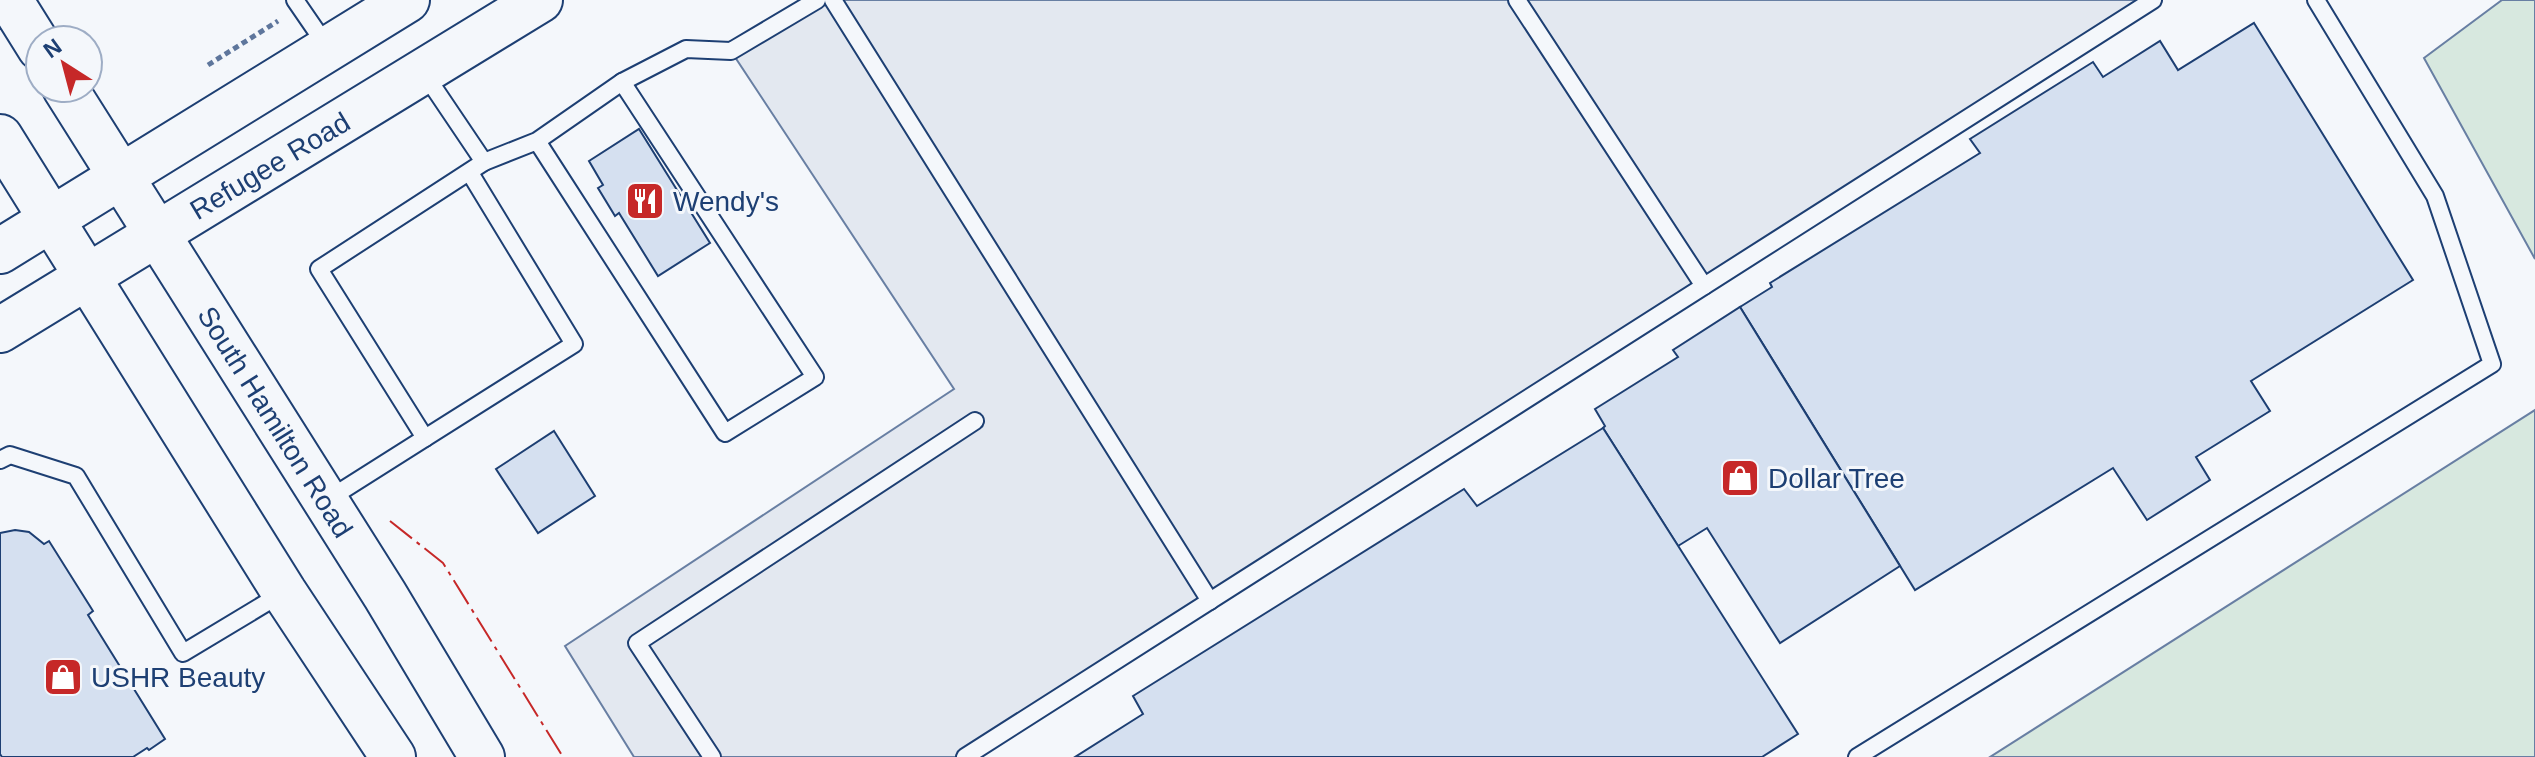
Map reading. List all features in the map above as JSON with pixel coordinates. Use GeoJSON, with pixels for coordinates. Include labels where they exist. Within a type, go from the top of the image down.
{"type":"FeatureCollection","features":[{"type":"Feature","properties":{"kind":"main road"},"geometry":{"type":"LineString","coordinates":[[10,0],[25,24]]}},
{"type":"Feature","properties":{"kind":"main road"},"geometry":{"type":"LineString","coordinates":[[0,251],[407,0]]}},
{"type":"Feature","properties":{"kind":"main road","name":"Refugee Road"},"geometry":{"type":"LineString","coordinates":[[0,330],[540,0]]}},
{"type":"Feature","properties":{"kind":"main road","name":"South Hamilton Road"},"geometry":{"type":"LineString","coordinates":[[75,104],[326,501],[482,757]]}},
{"type":"Feature","properties":{"kind":"main road"},"geometry":{"type":"LineString","coordinates":[[0,137],[284,592],[393,757]]}},
{"type":"Feature","properties":{"kind":"lane"},"geometry":{"type":"LineString","coordinates":[[425,438],[319,269],[484,162],[537,141],[622,82],[686,49],[731,51],[817,0]]}},
{"type":"Feature","properties":{"kind":"lane"},"geometry":{"type":"LineString","coordinates":[[833,0],[1210,601]]}},
{"type":"Feature","properties":{"kind":"lane"},"geometry":{"type":"LineString","coordinates":[[1517,0],[1704,286]]}},
{"type":"Feature","properties":{"kind":"lane"},"geometry":{"type":"LineString","coordinates":[[965,757],[2153,0]]}},
{"type":"Feature","properties":{"kind":"lane"},"geometry":{"type":"LineString","coordinates":[[1857,757],[2492,364],[2435,196],[2316,0]]}},
{"type":"Feature","properties":{"kind":"lane"},"geometry":{"type":"LineString","coordinates":[[298,4],[329,49]]}},
{"type":"Feature","properties":{"kind":"lane"},"geometry":{"type":"LineString","coordinates":[[423,73],[484,162]]}},
{"type":"Feature","properties":{"kind":"lane"},"geometry":{"type":"LineString","coordinates":[[537,141],[725,433],[815,377],[622,82]]}},
{"type":"Feature","properties":{"kind":"lane"},"geometry":{"type":"LineString","coordinates":[[326,501],[574,344],[470,173]]}},
{"type":"Feature","properties":{"kind":"lane"},"geometry":{"type":"LineString","coordinates":[[712,757],[637,643],[975,421]]}},
{"type":"Feature","properties":{"kind":"lane"},"geometry":{"type":"LineString","coordinates":[[0,460],[10,455],[76,476],[183,653],[284,592]]}},
{"type":"Feature","properties":{"kind":"path"},"geometry":{"type":"LineString","coordinates":[[208,65],[298,4]]}},
{"type":"Feature","properties":{"kind":"shaded area"},"geometry":{"type":"Polygon","coordinates":[[[817,0],[2153,0],[965,757],[634,757],[565,646],[954,389],[731,51],[817,0]]]}},
{"type":"Feature","properties":{"kind":"shaded area"},"geometry":{"type":"Polygon","coordinates":[[[2502,0],[2535,0],[2535,259],[2424,58],[2502,0]]]}},
{"type":"Feature","properties":{"kind":"shaded area"},"geometry":{"type":"Polygon","coordinates":[[[2535,410],[2535,757],[1990,757],[2535,410]]]}},
{"type":"Feature","properties":{"kind":"building"},"geometry":{"type":"Polygon","coordinates":[[[2254,23],[2413,280],[2251,381],[2270,411],[2196,457],[2210,480],[2147,520],[2113,468],[1915,590],[1740,307],[1772,287],[1770,283],[1980,153],[1970,139],[2093,62],[2103,77],[2160,41],[2178,70],[2254,23]]]}},
{"type":"Feature","properties":{"kind":"building","name":"Wendy's"},"geometry":{"type":"Polygon","coordinates":[[[639,129],[710,243],[658,276],[619,213],[615,216],[598,188],[603,185],[589,161],[639,129]]]}},
{"type":"Feature","properties":{"kind":"building","name":"Dollar Tree"},"geometry":{"type":"Polygon","coordinates":[[[1740,307],[1900,566],[1780,643],[1707,528],[1678,546],[1603,428],[1605,426],[1595,409],[1678,357],[1673,350],[1740,307]]]}},
{"type":"Feature","properties":{"kind":"building"},"geometry":{"type":"Polygon","coordinates":[[[1603,428],[1798,734],[1762,757],[1075,757],[1143,714],[1133,696],[1464,489],[1477,506],[1603,428]]]}},
{"type":"Feature","properties":{"kind":"building"},"geometry":{"type":"Polygon","coordinates":[[[554,431],[595,496],[538,533],[496,469],[554,431]]]}},
{"type":"Feature","properties":{"kind":"building","name":"USHR Beauty"},"geometry":{"type":"Polygon","coordinates":[[[15,530],[29,532],[44,544],[49,541],[93,611],[88,615],[165,739],[149,750],[147,748],[133,757],[2,757],[0,754],[0,533],[15,530]]]}},
{"type":"Feature","properties":{"kind":"power"},"geometry":{"type":"LineString","coordinates":[[390,521],[443,563],[563,757]]}},
{"type":"Feature","properties":{"kind":"place","name":"Wendy's"},"geometry":{"type":"Point","coordinates":[645,201]}},
{"type":"Feature","properties":{"kind":"place","name":"Dollar Tree"},"geometry":{"type":"Point","coordinates":[1740,478]}},
{"type":"Feature","properties":{"kind":"place","name":"USHR Beauty"},"geometry":{"type":"Point","coordinates":[63,677]}}]}
